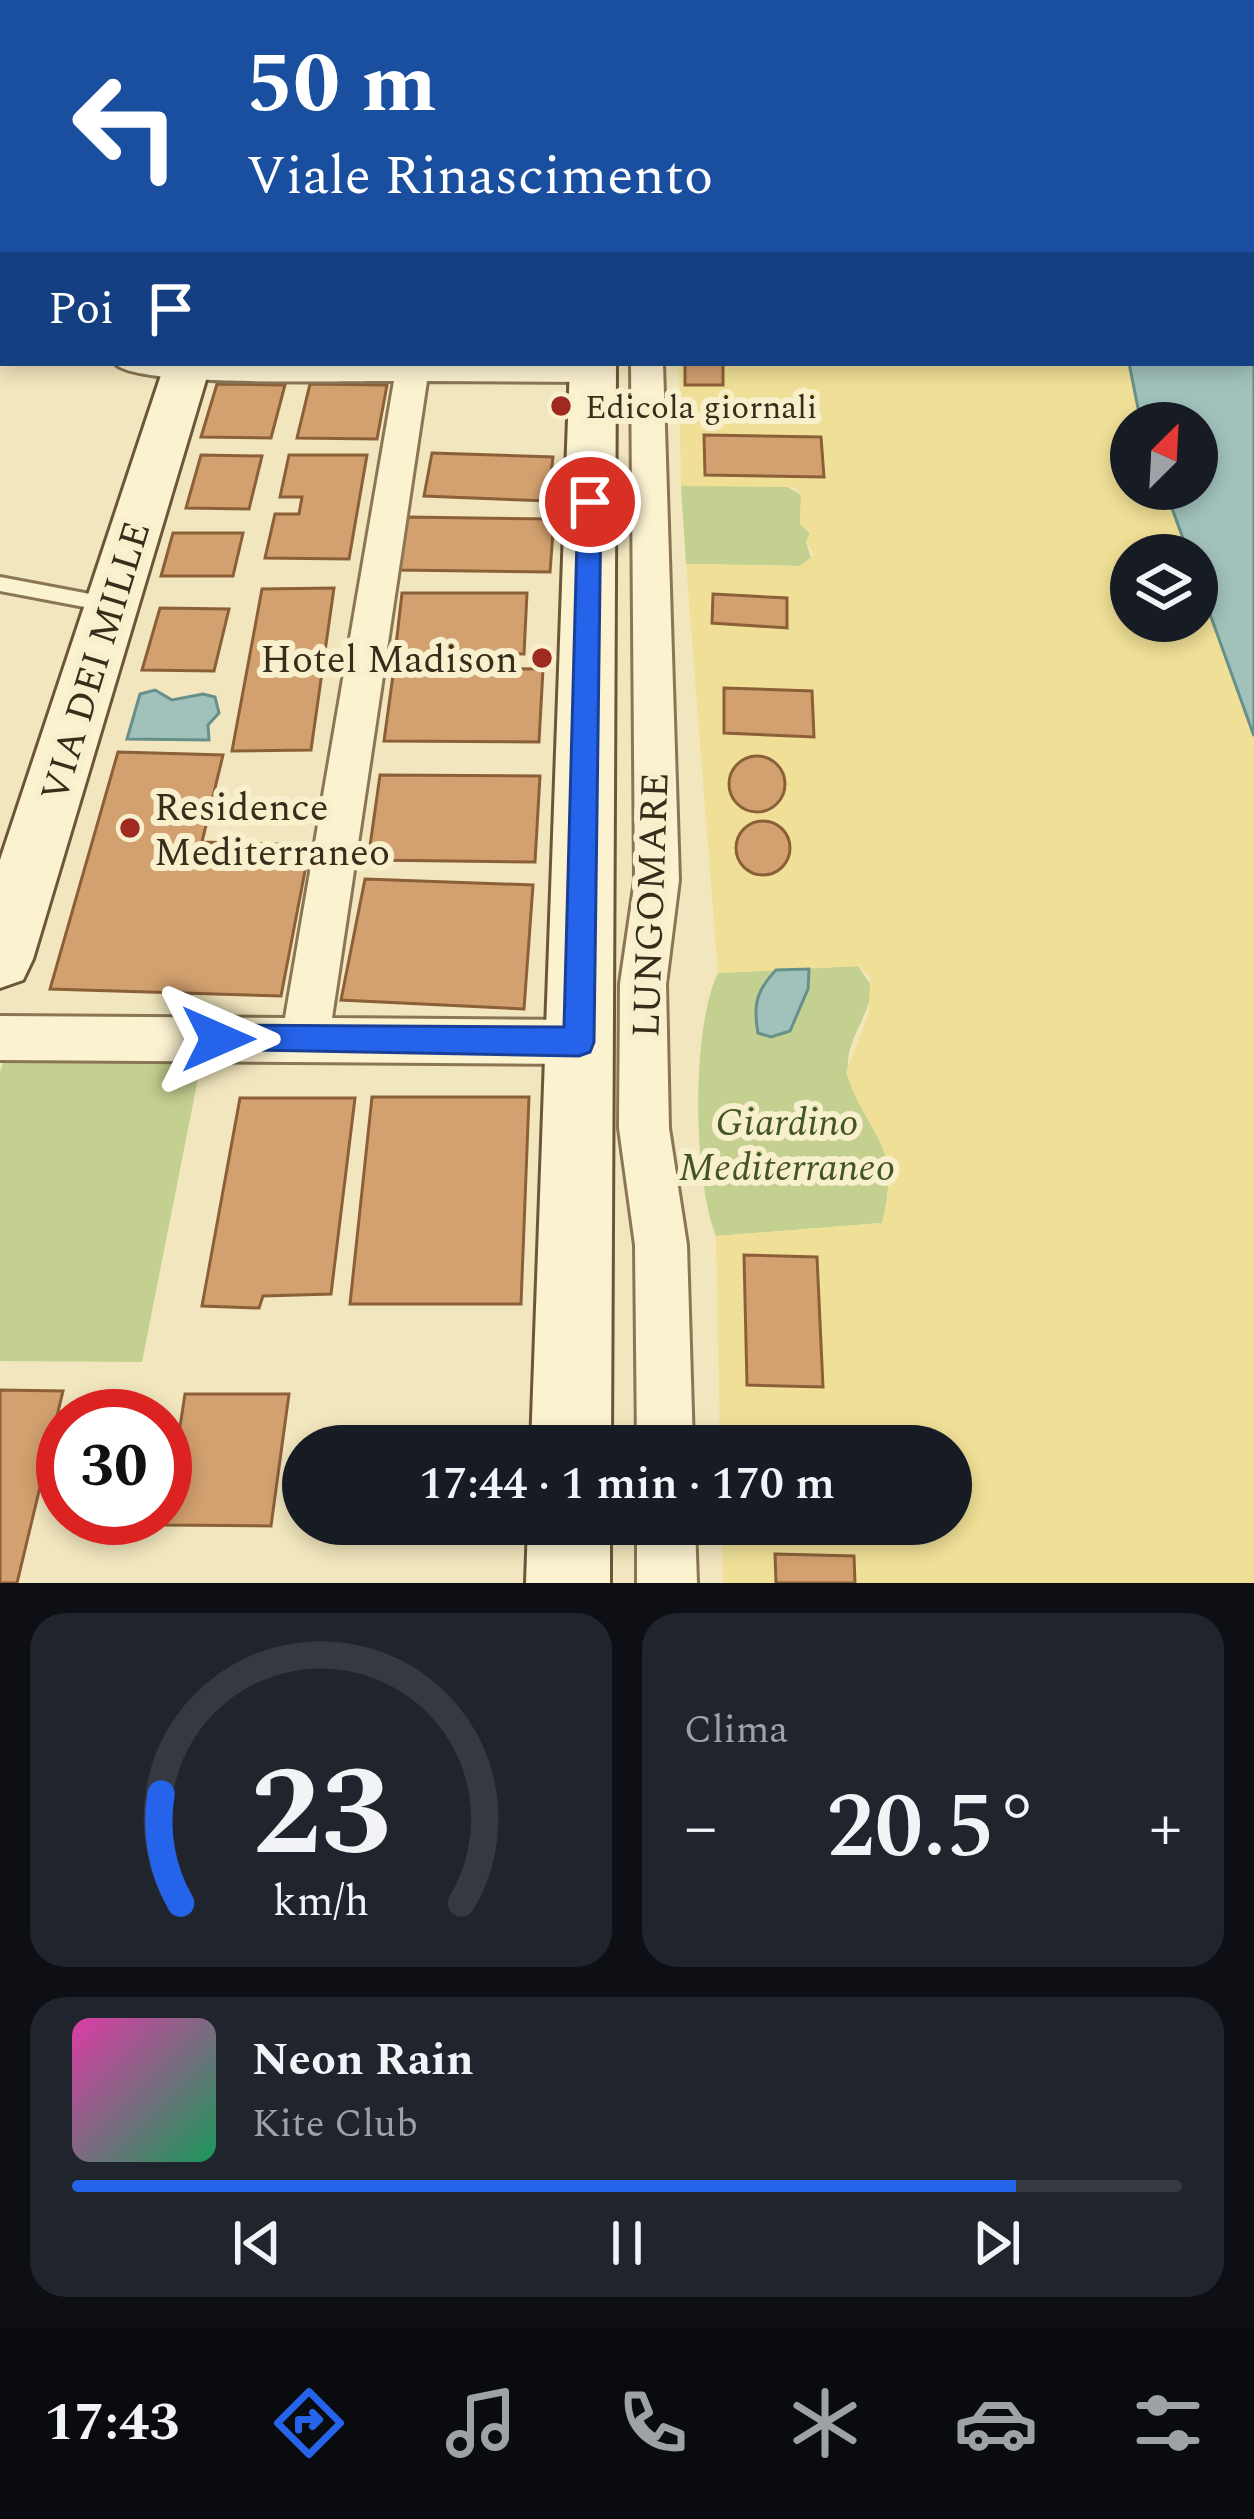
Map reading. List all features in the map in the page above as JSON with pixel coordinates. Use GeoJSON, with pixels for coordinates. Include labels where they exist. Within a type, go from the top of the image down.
{"type":"FeatureCollection","features":[{"type":"Feature","properties":{"kind":"street"},"geometry":{"type":"LineString","coordinates":[[187,366],[412,370],[611,366],[579,1042],[571,1425]]}},
{"type":"Feature","properties":{"kind":"street","name":"VIA DEI MILLE"},"geometry":{"type":"LineString","coordinates":[[0,959],[187,366]]}},
{"type":"Feature","properties":{"kind":"street","name":"LUNGOMARE"},"geometry":{"type":"LineString","coordinates":[[611,366],[657,880],[643,984],[644,1129],[662,1244],[664,1425]]}},
{"type":"Feature","properties":{"kind":"street"},"geometry":{"type":"LineString","coordinates":[[305,1040],[412,370]]}},
{"type":"Feature","properties":{"kind":"street"},"geometry":{"type":"LineString","coordinates":[[0,1038],[579,1042]]}},
{"type":"Feature","properties":{"kind":"street"},"geometry":{"type":"LineString","coordinates":[[568,1583],[569,1545]]}},
{"type":"Feature","properties":{"kind":"street"},"geometry":{"type":"LineString","coordinates":[[666,1545],[667,1583]]}},
{"type":"Feature","properties":{"kind":"lane"},"geometry":{"type":"LineString","coordinates":[[0,584],[111,605]]}},
{"type":"Feature","properties":{"kind":"green space"},"geometry":{"type":"Polygon","coordinates":[[[783,484],[801,495],[800,524],[810,533],[806,542],[812,561],[800,566],[686,564],[681,486],[783,484]]]}},
{"type":"Feature","properties":{"kind":"green space","name":"Giardino Mediterraneo"},"geometry":{"type":"Polygon","coordinates":[[[858,966],[873,988],[849,1051],[848,1071],[886,1152],[888,1188],[882,1223],[716,1236],[703,1178],[698,1104],[703,1030],[718,973],[858,966]]]}},
{"type":"Feature","properties":{"kind":"green space"},"geometry":{"type":"Polygon","coordinates":[[[5,1056],[202,1058],[142,1362],[0,1361],[0,1072],[5,1056]]]}},
{"type":"Feature","properties":{"kind":"sand"},"geometry":{"type":"Polygon","coordinates":[[[679,366],[1130,366],[1137,402],[1110,402],[1110,510],[1173,510],[1181,534],[1110,534],[1110,642],[1218,642],[1218,636],[1254,736],[1254,1583],[723,1583],[722,1545],[972,1545],[972,1425],[720,1425],[716,1236],[882,1223],[887,1196],[885,1157],[846,1072],[869,1012],[870,977],[858,966],[718,973],[686,564],[800,566],[814,555],[806,542],[810,533],[800,524],[801,495],[793,487],[681,486],[679,366]]]}},
{"type":"Feature","properties":{"kind":"water"},"geometry":{"type":"Polygon","coordinates":[[[1130,366],[1254,366],[1254,736],[1218,636],[1218,534],[1181,534],[1173,510],[1218,510],[1218,402],[1137,402],[1130,366]]]}},
{"type":"Feature","properties":{"kind":"water"},"geometry":{"type":"Polygon","coordinates":[[[155,690],[172,700],[203,694],[215,697],[219,713],[208,725],[209,740],[127,739],[140,694],[155,690]]]}},
{"type":"Feature","properties":{"kind":"water"},"geometry":{"type":"Polygon","coordinates":[[[809,969],[808,989],[790,1031],[771,1037],[758,1033],[758,999],[769,978],[776,970],[809,969]]]}},
{"type":"Feature","properties":{"kind":"building"},"geometry":{"type":"Polygon","coordinates":[[[685,366],[723,366],[723,385],[685,385],[685,366]]]}},
{"type":"Feature","properties":{"kind":"building"},"geometry":{"type":"Polygon","coordinates":[[[217,384],[285,385],[271,438],[201,437],[217,384]]]}},
{"type":"Feature","properties":{"kind":"building"},"geometry":{"type":"Polygon","coordinates":[[[310,384],[387,385],[377,439],[297,438],[310,384]]]}},
{"type":"Feature","properties":{"kind":"building"},"geometry":{"type":"Polygon","coordinates":[[[704,435],[821,437],[824,477],[705,475],[704,435]]]}},
{"type":"Feature","properties":{"kind":"building"},"geometry":{"type":"Polygon","coordinates":[[[432,453],[553,457],[548,501],[424,496],[432,453]]]}},
{"type":"Feature","properties":{"kind":"building"},"geometry":{"type":"Polygon","coordinates":[[[201,455],[262,456],[249,509],[186,508],[201,455]]]}},
{"type":"Feature","properties":{"kind":"building"},"geometry":{"type":"Polygon","coordinates":[[[289,455],[367,455],[349,559],[265,558],[275,514],[299,514],[302,497],[280,497],[289,455]]]}},
{"type":"Feature","properties":{"kind":"building"},"geometry":{"type":"Polygon","coordinates":[[[406,517],[554,519],[550,572],[398,570],[406,517]]]}},
{"type":"Feature","properties":{"kind":"building"},"geometry":{"type":"Polygon","coordinates":[[[173,533],[243,533],[233,576],[161,576],[173,533]]]}},
{"type":"Feature","properties":{"kind":"building"},"geometry":{"type":"Polygon","coordinates":[[[334,588],[311,750],[232,751],[262,589],[334,588]]]}},
{"type":"Feature","properties":{"kind":"building"},"geometry":{"type":"Polygon","coordinates":[[[402,593],[527,593],[524,654],[395,654],[402,593]]]}},
{"type":"Feature","properties":{"kind":"building"},"geometry":{"type":"Polygon","coordinates":[[[713,594],[787,598],[787,628],[712,623],[713,594]]]}},
{"type":"Feature","properties":{"kind":"building"},"geometry":{"type":"Polygon","coordinates":[[[160,608],[229,609],[214,671],[142,670],[160,608]]]}},
{"type":"Feature","properties":{"kind":"building"},"geometry":{"type":"Polygon","coordinates":[[[394,668],[543,669],[539,742],[384,741],[394,668]]]}},
{"type":"Feature","properties":{"kind":"building"},"geometry":{"type":"Polygon","coordinates":[[[724,688],[812,691],[814,737],[724,733],[724,688]]]}},
{"type":"Feature","properties":{"kind":"building"},"geometry":{"type":"Polygon","coordinates":[[[118,752],[223,755],[202,842],[310,845],[281,996],[50,989],[118,752]]]}},
{"type":"Feature","properties":{"kind":"building"},"geometry":{"type":"Polygon","coordinates":[[[757,756],[777,764],[785,784],[777,804],[757,812],[737,804],[729,784],[737,764],[757,756]]]}},
{"type":"Feature","properties":{"kind":"building"},"geometry":{"type":"Polygon","coordinates":[[[380,775],[540,776],[535,862],[368,860],[380,775]]]}},
{"type":"Feature","properties":{"kind":"building"},"geometry":{"type":"Polygon","coordinates":[[[763,821],[782,829],[790,848],[782,867],[763,875],[744,867],[736,848],[744,829],[763,821]]]}},
{"type":"Feature","properties":{"kind":"building"},"geometry":{"type":"Polygon","coordinates":[[[365,879],[533,885],[524,1009],[341,1000],[365,879]]]}},
{"type":"Feature","properties":{"kind":"building"},"geometry":{"type":"Polygon","coordinates":[[[372,1097],[529,1097],[521,1304],[350,1304],[372,1097]]]}},
{"type":"Feature","properties":{"kind":"building"},"geometry":{"type":"Polygon","coordinates":[[[240,1098],[355,1098],[331,1294],[263,1296],[259,1308],[202,1306],[240,1098]]]}},
{"type":"Feature","properties":{"kind":"building"},"geometry":{"type":"Polygon","coordinates":[[[744,1255],[817,1257],[823,1387],[747,1385],[744,1255]]]}},
{"type":"Feature","properties":{"kind":"building"},"geometry":{"type":"Polygon","coordinates":[[[0,1390],[36,1391],[36,1504],[17,1583],[0,1583],[0,1390]]]}},
{"type":"Feature","properties":{"kind":"building"},"geometry":{"type":"Polygon","coordinates":[[[192,1394],[289,1394],[271,1526],[192,1525],[192,1394]]]}},
{"type":"Feature","properties":{"kind":"building"},"geometry":{"type":"Polygon","coordinates":[[[775,1554],[854,1556],[855,1583],[776,1583],[775,1554]]]}},
{"type":"Feature","properties":{"kind":"place","name":"Edicola giornali"},"geometry":{"type":"Point","coordinates":[561,406]}},
{"type":"Feature","properties":{"kind":"place","name":"Hotel Madison"},"geometry":{"type":"Point","coordinates":[542,658]}},
{"type":"Feature","properties":{"kind":"place","name":"Residence Mediterraneo"},"geometry":{"type":"Point","coordinates":[130,828]}},
{"type":"Feature","properties":{"kind":"route"},"geometry":{"type":"LineString","coordinates":[[218,1039],[579,1042],[590,502]]}}]}
